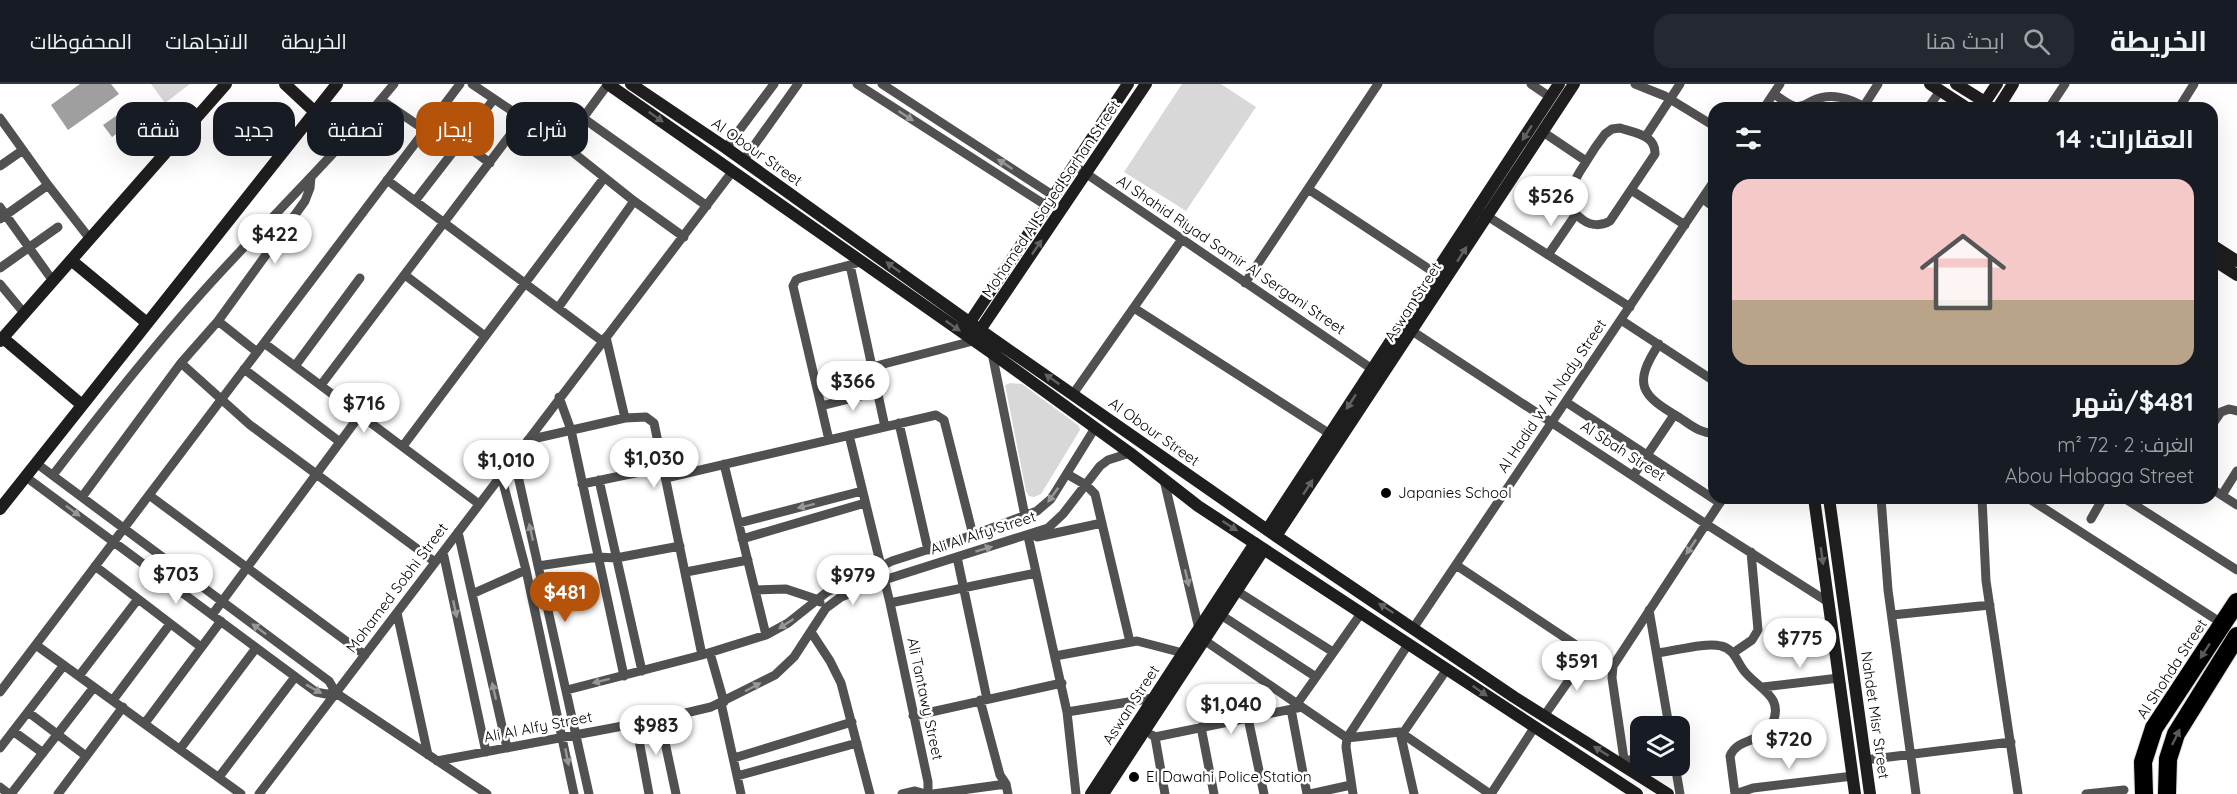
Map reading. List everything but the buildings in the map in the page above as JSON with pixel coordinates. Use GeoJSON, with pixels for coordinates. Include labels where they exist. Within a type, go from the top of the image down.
{"type":"FeatureCollection","features":[{"type":"Feature","properties":{"kind":"highway","name":"Al Shohda Street"},"geometry":{"type":"LineString","coordinates":[[2144,794],[2143,774],[2146,750],[2154,728],[2237,602]]}},
{"type":"Feature","properties":{"kind":"highway"},"geometry":{"type":"LineString","coordinates":[[2168,794],[2168,759],[2176,734],[2237,636]]}},
{"type":"Feature","properties":{"kind":"highway"},"geometry":{"type":"LineString","coordinates":[[2143,774],[2158,778],[2167,772]]}},
{"type":"Feature","properties":{"kind":"street"},"geometry":{"type":"LineString","coordinates":[[82,405],[1,340],[226,84]]}},
{"type":"Feature","properties":{"kind":"street"},"geometry":{"type":"LineString","coordinates":[[285,84],[307,105]]}},
{"type":"Feature","properties":{"kind":"street"},"geometry":{"type":"LineString","coordinates":[[323,102],[337,84]]}},
{"type":"Feature","properties":{"kind":"street"},"geometry":{"type":"LineString","coordinates":[[53,475],[183,313],[311,177],[394,84]]}},
{"type":"Feature","properties":{"kind":"street"},"geometry":{"type":"LineString","coordinates":[[446,102],[460,84]]}},
{"type":"Feature","properties":{"kind":"street"},"geometry":{"type":"LineString","coordinates":[[472,84],[506,107]]}},
{"type":"Feature","properties":{"kind":"street"},"geometry":{"type":"LineString","coordinates":[[588,111],[608,84]]}},
{"type":"Feature","properties":{"kind":"street","name":"Al Obour Street"},"geometry":{"type":"LineString","coordinates":[[608,84],[621,88],[732,172],[841,249],[855,263],[1072,394],[1272,533],[1544,716],[1625,763],[1668,794]]}},
{"type":"Feature","properties":{"kind":"street","name":"Al Obour Street"},"geometry":{"type":"LineString","coordinates":[[631,84],[726,148],[970,322],[977,335],[992,353],[1130,453],[1198,506],[1635,793]]}},
{"type":"Feature","properties":{"kind":"street"},"geometry":{"type":"LineString","coordinates":[[726,148],[774,84]]}},
{"type":"Feature","properties":{"kind":"street"},"geometry":{"type":"LineString","coordinates":[[743,161],[798,84]]}},
{"type":"Feature","properties":{"kind":"street"},"geometry":{"type":"LineString","coordinates":[[857,84],[1050,201]]}},
{"type":"Feature","properties":{"kind":"street"},"geometry":{"type":"LineString","coordinates":[[882,84],[1050,201]]}},
{"type":"Feature","properties":{"kind":"street","name":"Mohamed Al Sayed Sarhan Street"},"geometry":{"type":"LineString","coordinates":[[970,322],[1128,84]]}},
{"type":"Feature","properties":{"kind":"street","name":"Mohamed Al Sayed Sarhan Street"},"geometry":{"type":"LineString","coordinates":[[977,335],[1146,84]]}},
{"type":"Feature","properties":{"kind":"street"},"geometry":{"type":"LineString","coordinates":[[1245,283],[1378,84]]}},
{"type":"Feature","properties":{"kind":"street"},"geometry":{"type":"LineString","coordinates":[[1531,84],[1550,97]]}},
{"type":"Feature","properties":{"kind":"street","name":"Aswan Street"},"geometry":{"type":"LineString","coordinates":[[1272,533],[1482,213],[1559,84]]}},
{"type":"Feature","properties":{"kind":"street","name":"Aswan Street"},"geometry":{"type":"LineString","coordinates":[[1272,533],[1330,434],[1372,369],[1407,327],[1435,273],[1543,132],[1574,84]]}},
{"type":"Feature","properties":{"kind":"street"},"geometry":{"type":"LineString","coordinates":[[1635,84],[1670,99],[1708,122]]}},
{"type":"Feature","properties":{"kind":"street"},"geometry":{"type":"LineString","coordinates":[[1646,136],[1680,84]]}},
{"type":"Feature","properties":{"kind":"street"},"geometry":{"type":"LineString","coordinates":[[1768,102],[1780,84]]}},
{"type":"Feature","properties":{"kind":"street"},"geometry":{"type":"LineString","coordinates":[[1868,102],[1878,84]]}},
{"type":"Feature","properties":{"kind":"street"},"geometry":{"type":"LineString","coordinates":[[1956,84],[1979,102]]}},
{"type":"Feature","properties":{"kind":"street"},"geometry":{"type":"LineString","coordinates":[[1985,102],[1997,84]]}},
{"type":"Feature","properties":{"kind":"street"},"geometry":{"type":"LineString","coordinates":[[2002,102],[2013,84]]}},
{"type":"Feature","properties":{"kind":"street"},"geometry":{"type":"LineString","coordinates":[[2053,102],[2065,84]]}},
{"type":"Feature","properties":{"kind":"street"},"geometry":{"type":"LineString","coordinates":[[2183,102],[2194,84]]}},
{"type":"Feature","properties":{"kind":"street"},"geometry":{"type":"LineString","coordinates":[[1930,102],[1935,87],[1958,102]]}},
{"type":"Feature","properties":{"kind":"street"},"geometry":{"type":"LineString","coordinates":[[1774,94],[1786,102]]}},
{"type":"Feature","properties":{"kind":"street"},"geometry":{"type":"LineString","coordinates":[[1810,102],[1834,96],[1848,98],[1856,102]]}},
{"type":"Feature","properties":{"kind":"street"},"geometry":{"type":"LineString","coordinates":[[381,100],[416,124]]}},
{"type":"Feature","properties":{"kind":"street"},"geometry":{"type":"LineString","coordinates":[[0,118],[90,239]]}},
{"type":"Feature","properties":{"kind":"street"},"geometry":{"type":"LineString","coordinates":[[0,509],[307,122]]}},
{"type":"Feature","properties":{"kind":"street"},"geometry":{"type":"LineString","coordinates":[[588,122],[707,206]]}},
{"type":"Feature","properties":{"kind":"street"},"geometry":{"type":"LineString","coordinates":[[1620,128],[1646,136],[1654,143],[1654,154],[1610,221],[1605,224],[1589,223],[1576,214],[1569,199],[1570,188],[1605,134],[1612,129],[1620,128]]}},
{"type":"Feature","properties":{"kind":"street"},"geometry":{"type":"LineString","coordinates":[[1543,132],[1586,161]]}},
{"type":"Feature","properties":{"kind":"street"},"geometry":{"type":"LineString","coordinates":[[321,386],[506,141]]}},
{"type":"Feature","properties":{"kind":"street"},"geometry":{"type":"LineString","coordinates":[[0,692],[416,142]]}},
{"type":"Feature","properties":{"kind":"street"},"geometry":{"type":"LineString","coordinates":[[0,166],[23,150]]}},
{"type":"Feature","properties":{"kind":"street"},"geometry":{"type":"LineString","coordinates":[[415,201],[450,156]]}},
{"type":"Feature","properties":{"kind":"street"},"geometry":{"type":"LineString","coordinates":[[481,156],[490,163]]}},
{"type":"Feature","properties":{"kind":"street"},"geometry":{"type":"LineString","coordinates":[[577,156],[684,237]]}},
{"type":"Feature","properties":{"kind":"street","name":"Al Shahid Riyad Samir Al Sergani Street"},"geometry":{"type":"LineString","coordinates":[[1074,166],[1372,369]]}},
{"type":"Feature","properties":{"kind":"street","name":"Mohamed Sobhi Street"},"geometry":{"type":"LineString","coordinates":[[259,794],[732,172]]}},
{"type":"Feature","properties":{"kind":"street"},"geometry":{"type":"LineString","coordinates":[[82,497],[181,363],[218,321],[305,201],[311,177]]}},
{"type":"Feature","properties":{"kind":"street"},"geometry":{"type":"LineString","coordinates":[[403,446],[604,178]]}},
{"type":"Feature","properties":{"kind":"street"},"geometry":{"type":"LineString","coordinates":[[387,180],[558,308],[604,339],[625,418]]}},
{"type":"Feature","properties":{"kind":"street"},"geometry":{"type":"LineString","coordinates":[[48,185],[2,214],[53,281]]}},
{"type":"Feature","properties":{"kind":"street"},"geometry":{"type":"LineString","coordinates":[[1308,189],[1435,273]]}},
{"type":"Feature","properties":{"kind":"street"},"geometry":{"type":"LineString","coordinates":[[1631,190],[1685,225]]}},
{"type":"Feature","properties":{"kind":"street","name":"Al Hadid W Al Nady Street"},"geometry":{"type":"LineString","coordinates":[[1414,627],[1708,191]]}},
{"type":"Feature","properties":{"kind":"street"},"geometry":{"type":"LineString","coordinates":[[1703,199],[1708,203]]}},
{"type":"Feature","properties":{"kind":"street"},"geometry":{"type":"LineString","coordinates":[[558,308],[634,201]]}},
{"type":"Feature","properties":{"kind":"street"},"geometry":{"type":"LineString","coordinates":[[1482,213],[1630,307]]}},
{"type":"Feature","properties":{"kind":"street"},"geometry":{"type":"LineString","coordinates":[[1548,255],[1576,214]]}},
{"type":"Feature","properties":{"kind":"street"},"geometry":{"type":"LineString","coordinates":[[819,233],[825,229],[826,219]]}},
{"type":"Feature","properties":{"kind":"street"},"geometry":{"type":"LineString","coordinates":[[0,268],[58,227]]}},
{"type":"Feature","properties":{"kind":"street"},"geometry":{"type":"LineString","coordinates":[[841,249],[852,237]]}},
{"type":"Feature","properties":{"kind":"street"},"geometry":{"type":"LineString","coordinates":[[1072,394],[1182,239]]}},
{"type":"Feature","properties":{"kind":"street"},"geometry":{"type":"LineString","coordinates":[[2218,249],[2237,261]]}},
{"type":"Feature","properties":{"kind":"street"},"geometry":{"type":"LineString","coordinates":[[71,260],[147,323]]}},
{"type":"Feature","properties":{"kind":"street"},"geometry":{"type":"LineString","coordinates":[[829,440],[793,286],[800,278],[855,263],[872,367],[885,427]]}},
{"type":"Feature","properties":{"kind":"street"},"geometry":{"type":"LineString","coordinates":[[2218,263],[2237,275]]}},
{"type":"Feature","properties":{"kind":"street"},"geometry":{"type":"LineString","coordinates":[[405,275],[485,336]]}},
{"type":"Feature","properties":{"kind":"street"},"geometry":{"type":"LineString","coordinates":[[295,366],[360,278]]}},
{"type":"Feature","properties":{"kind":"street"},"geometry":{"type":"LineString","coordinates":[[0,284],[24,314]]}},
{"type":"Feature","properties":{"kind":"street"},"geometry":{"type":"LineString","coordinates":[[1134,308],[1330,434]]}},
{"type":"Feature","properties":{"kind":"street"},"geometry":{"type":"LineString","coordinates":[[1621,320],[1708,377]]}},
{"type":"Feature","properties":{"kind":"street"},"geometry":{"type":"LineString","coordinates":[[218,321],[257,352]]}},
{"type":"Feature","properties":{"kind":"street","name":"Al Sbah Street"},"geometry":{"type":"LineString","coordinates":[[1407,327],[1828,602]]}},
{"type":"Feature","properties":{"kind":"street"},"geometry":{"type":"LineString","coordinates":[[872,367],[977,335]]}},
{"type":"Feature","properties":{"kind":"street"},"geometry":{"type":"LineString","coordinates":[[264,343],[479,504]]}},
{"type":"Feature","properties":{"kind":"street"},"geometry":{"type":"LineString","coordinates":[[1659,344],[1646,365],[1643,383],[1651,399],[1674,415],[1703,432],[1708,432]]}},
{"type":"Feature","properties":{"kind":"street"},"geometry":{"type":"LineString","coordinates":[[992,353],[1025,516]]}},
{"type":"Feature","properties":{"kind":"street"},"geometry":{"type":"LineString","coordinates":[[181,363],[250,425],[435,562]]}},
{"type":"Feature","properties":{"kind":"street"},"geometry":{"type":"LineString","coordinates":[[244,369],[340,442]]}},
{"type":"Feature","properties":{"kind":"street"},"geometry":{"type":"LineString","coordinates":[[821,406],[877,392]]}},
{"type":"Feature","properties":{"kind":"street"},"geometry":{"type":"LineString","coordinates":[[559,397],[571,430],[624,676]]}},
{"type":"Feature","properties":{"kind":"street"},"geometry":{"type":"LineString","coordinates":[[1566,402],[1708,492]]}},
{"type":"Feature","properties":{"kind":"street"},"geometry":{"type":"LineString","coordinates":[[2218,416],[2221,412],[2229,409],[2237,411]]}},
{"type":"Feature","properties":{"kind":"street"},"geometry":{"type":"LineString","coordinates":[[212,615],[360,415]]}},
{"type":"Feature","properties":{"kind":"street"},"geometry":{"type":"LineString","coordinates":[[1633,476],[1674,415]]}},
{"type":"Feature","properties":{"kind":"street"},"geometry":{"type":"LineString","coordinates":[[666,478],[899,423],[931,416],[941,417],[944,420],[973,536]]}},
{"type":"Feature","properties":{"kind":"street"},"geometry":{"type":"LineString","coordinates":[[528,440],[625,418],[646,417],[654,423],[706,654],[723,703],[741,794]]}},
{"type":"Feature","properties":{"kind":"street"},"geometry":{"type":"LineString","coordinates":[[899,423],[928,550]]}},
{"type":"Feature","properties":{"kind":"street","name":"Ali Al Alfy Street"},"geometry":{"type":"LineString","coordinates":[[567,690],[706,654],[766,635],[788,623],[827,592],[892,561],[973,536],[1037,511],[1051,499],[1095,428]]}},
{"type":"Feature","properties":{"kind":"street","name":"Ali Tantawy Street"},"geometry":{"type":"LineString","coordinates":[[849,435],[890,603],[928,782],[927,794]]}},
{"type":"Feature","properties":{"kind":"street","name":"Ali Al Alfy Street"},"geometry":{"type":"LineString","coordinates":[[437,761],[636,724],[723,703],[775,675],[794,657],[826,608],[841,597],[884,580],[1029,537],[1048,528],[1056,522],[1100,466],[1108,460],[1130,453]]}},
{"type":"Feature","properties":{"kind":"street"},"geometry":{"type":"LineString","coordinates":[[514,458],[589,794]]}},
{"type":"Feature","properties":{"kind":"street"},"geometry":{"type":"LineString","coordinates":[[36,463],[329,681],[336,693],[487,794]]}},
{"type":"Feature","properties":{"kind":"street"},"geometry":{"type":"LineString","coordinates":[[724,464],[766,635]]}},
{"type":"Feature","properties":{"kind":"street"},"geometry":{"type":"LineString","coordinates":[[1174,464],[1172,477],[1163,479],[1202,635],[1296,707],[1347,738],[1402,733],[1490,794],[1534,728]]}},
{"type":"Feature","properties":{"kind":"street"},"geometry":{"type":"LineString","coordinates":[[582,484],[664,467]]}},
{"type":"Feature","properties":{"kind":"street"},"geometry":{"type":"LineString","coordinates":[[2222,495],[2237,471]]}},
{"type":"Feature","properties":{"kind":"street"},"geometry":{"type":"LineString","coordinates":[[1067,474],[1086,485],[1095,494],[1130,642]]}},
{"type":"Feature","properties":{"kind":"street"},"geometry":{"type":"LineString","coordinates":[[501,475],[526,570],[574,794]]}},
{"type":"Feature","properties":{"kind":"street"},"geometry":{"type":"LineString","coordinates":[[26,477],[316,692],[336,693]]}},
{"type":"Feature","properties":{"kind":"street"},"geometry":{"type":"LineString","coordinates":[[599,480],[642,671]]}},
{"type":"Feature","properties":{"kind":"street"},"geometry":{"type":"LineString","coordinates":[[1198,506],[1197,498],[1210,489]]}},
{"type":"Feature","properties":{"kind":"street"},"geometry":{"type":"LineString","coordinates":[[738,523],[862,491]]}},
{"type":"Feature","properties":{"kind":"street"},"geometry":{"type":"LineString","coordinates":[[2218,493],[2237,505]]}},
{"type":"Feature","properties":{"kind":"street"},"geometry":{"type":"LineString","coordinates":[[149,495],[365,655]]}},
{"type":"Feature","properties":{"kind":"street"},"geometry":{"type":"LineString","coordinates":[[742,539],[865,503]]}},
{"type":"Feature","properties":{"kind":"street"},"geometry":{"type":"LineString","coordinates":[[1630,761],[1625,763],[1612,669],[1719,504]]}},
{"type":"Feature","properties":{"kind":"street","name":"Nahdet Misr Street"},"geometry":{"type":"LineString","coordinates":[[1815,504],[1855,794]]}},
{"type":"Feature","properties":{"kind":"street","name":"Nahdet Misr Street"},"geometry":{"type":"LineString","coordinates":[[1830,504],[1870,794]]}},
{"type":"Feature","properties":{"kind":"street"},"geometry":{"type":"LineString","coordinates":[[1882,504],[1892,615],[1916,794]]}},
{"type":"Feature","properties":{"kind":"street"},"geometry":{"type":"LineString","coordinates":[[1982,504],[1986,581],[2019,794]]}},
{"type":"Feature","properties":{"kind":"street"},"geometry":{"type":"LineString","coordinates":[[2040,504],[2223,624]]}},
{"type":"Feature","properties":{"kind":"street"},"geometry":{"type":"LineString","coordinates":[[2091,519],[2100,504]]}},
{"type":"Feature","properties":{"kind":"street"},"geometry":{"type":"LineString","coordinates":[[2133,504],[2237,570]]}},
{"type":"Feature","properties":{"kind":"street"},"geometry":{"type":"LineString","coordinates":[[1076,794],[1062,683],[1029,537],[1102,523]]}},
{"type":"Feature","properties":{"kind":"street"},"geometry":{"type":"LineString","coordinates":[[458,532],[507,748]]}},
{"type":"Feature","properties":{"kind":"street"},"geometry":{"type":"LineString","coordinates":[[538,566],[598,557],[616,558],[680,546]]}},
{"type":"Feature","properties":{"kind":"street","name":"Aswan Street"},"geometry":{"type":"LineString","coordinates":[[1103,794],[1150,733],[1202,635],[1260,546]]}},
{"type":"Feature","properties":{"kind":"street","name":"Aswan Street"},"geometry":{"type":"LineString","coordinates":[[1091,794],[1183,653],[1221,615],[1237,591],[1260,546]]}},
{"type":"Feature","properties":{"kind":"street"},"geometry":{"type":"LineString","coordinates":[[443,552],[486,752]]}},
{"type":"Feature","properties":{"kind":"street"},"geometry":{"type":"LineString","coordinates":[[1733,653],[1752,640],[1758,630],[1750,552]]}},
{"type":"Feature","properties":{"kind":"street"},"geometry":{"type":"LineString","coordinates":[[933,794],[1007,789],[1000,775],[957,557]]}},
{"type":"Feature","properties":{"kind":"street"},"geometry":{"type":"LineString","coordinates":[[686,572],[748,560]]}},
{"type":"Feature","properties":{"kind":"street"},"geometry":{"type":"LineString","coordinates":[[1456,565],[1612,669]]}},
{"type":"Feature","properties":{"kind":"street"},"geometry":{"type":"LineString","coordinates":[[95,566],[201,647]]}},
{"type":"Feature","properties":{"kind":"street"},"geometry":{"type":"LineString","coordinates":[[472,594],[526,570]]}},
{"type":"Feature","properties":{"kind":"street"},"geometry":{"type":"LineString","coordinates":[[890,603],[1036,573]]}},
{"type":"Feature","properties":{"kind":"street"},"geometry":{"type":"LineString","coordinates":[[755,590],[786,589],[816,599],[826,608]]}},
{"type":"Feature","properties":{"kind":"street"},"geometry":{"type":"LineString","coordinates":[[1237,591],[1334,652]]}},
{"type":"Feature","properties":{"kind":"street"},"geometry":{"type":"LineString","coordinates":[[79,676],[138,599]]}},
{"type":"Feature","properties":{"kind":"street"},"geometry":{"type":"LineString","coordinates":[[1892,615],[1990,604]]}},
{"type":"Feature","properties":{"kind":"street"},"geometry":{"type":"LineString","coordinates":[[1649,609],[1667,716]]}},
{"type":"Feature","properties":{"kind":"street"},"geometry":{"type":"LineString","coordinates":[[1362,612],[1296,707],[1308,794],[1352,790],[1347,738],[1409,643]]}},
{"type":"Feature","properties":{"kind":"street"},"geometry":{"type":"LineString","coordinates":[[397,613],[428,755]]}},
{"type":"Feature","properties":{"kind":"street"},"geometry":{"type":"LineString","coordinates":[[1221,615],[1316,676]]}},
{"type":"Feature","properties":{"kind":"street"},"geometry":{"type":"LineString","coordinates":[[145,723],[220,621]]}},
{"type":"Feature","properties":{"kind":"street"},"geometry":{"type":"LineString","coordinates":[[113,700],[171,624]]}},
{"type":"Feature","properties":{"kind":"street"},"geometry":{"type":"LineString","coordinates":[[811,632],[836,672],[843,689],[870,794]]}},
{"type":"Feature","properties":{"kind":"street"},"geometry":{"type":"LineString","coordinates":[[1055,656],[1130,642],[1146,642],[1183,653]]}},
{"type":"Feature","properties":{"kind":"street"},"geometry":{"type":"LineString","coordinates":[[36,645],[241,794]]}},
{"type":"Feature","properties":{"kind":"street"},"geometry":{"type":"LineString","coordinates":[[1657,653],[1714,645],[1725,647],[1733,653],[1748,675],[1763,687],[1774,704],[1774,717],[1764,734],[1738,745],[1732,752],[1730,761],[1740,793],[1853,776]]}},
{"type":"Feature","properties":{"kind":"street"},"geometry":{"type":"LineString","coordinates":[[1433,659],[1442,647]]}},
{"type":"Feature","properties":{"kind":"street"},"geometry":{"type":"LineString","coordinates":[[180,749],[256,648]]}},
{"type":"Feature","properties":{"kind":"street"},"geometry":{"type":"LineString","coordinates":[[1544,716],[1588,653]]}},
{"type":"Feature","properties":{"kind":"street"},"geometry":{"type":"LineString","coordinates":[[0,748],[64,665]]}},
{"type":"Feature","properties":{"kind":"street"},"geometry":{"type":"LineString","coordinates":[[1414,794],[1402,733],[1447,669]]}},
{"type":"Feature","properties":{"kind":"street"},"geometry":{"type":"LineString","coordinates":[[219,777],[295,677]]}},
{"type":"Feature","properties":{"kind":"street"},"geometry":{"type":"LineString","coordinates":[[1763,687],[1839,678]]}},
{"type":"Feature","properties":{"kind":"street"},"geometry":{"type":"LineString","coordinates":[[913,716],[1062,683]]}},
{"type":"Feature","properties":{"kind":"street"},"geometry":{"type":"LineString","coordinates":[[0,787],[10,794],[94,687]]}},
{"type":"Feature","properties":{"kind":"street"},"geometry":{"type":"LineString","coordinates":[[1067,712],[1153,698]]}},
{"type":"Feature","properties":{"kind":"street"},"geometry":{"type":"LineString","coordinates":[[58,794],[123,707]]}},
{"type":"Feature","properties":{"kind":"street"},"geometry":{"type":"LineString","coordinates":[[1165,794],[1150,733],[1201,727],[1296,707]]}},
{"type":"Feature","properties":{"kind":"street"},"geometry":{"type":"LineString","coordinates":[[28,712],[86,756]]}},
{"type":"Feature","properties":{"kind":"street"},"geometry":{"type":"LineString","coordinates":[[1248,718],[1264,794]]}},
{"type":"Feature","properties":{"kind":"street"},"geometry":{"type":"LineString","coordinates":[[660,719],[676,794]]}},
{"type":"Feature","properties":{"kind":"street"},"geometry":{"type":"LineString","coordinates":[[734,758],[852,722]]}},
{"type":"Feature","properties":{"kind":"street"},"geometry":{"type":"LineString","coordinates":[[636,724],[649,794]]}},
{"type":"Feature","properties":{"kind":"street"},"geometry":{"type":"LineString","coordinates":[[1201,727],[1214,794]]}},
{"type":"Feature","properties":{"kind":"street"},"geometry":{"type":"LineString","coordinates":[[13,731],[43,753]]}},
{"type":"Feature","properties":{"kind":"street"},"geometry":{"type":"LineString","coordinates":[[737,776],[857,742]]}},
{"type":"Feature","properties":{"kind":"street"},"geometry":{"type":"LineString","coordinates":[[1865,760],[2011,742]]}},
{"type":"Feature","properties":{"kind":"street"},"geometry":{"type":"LineString","coordinates":[[1677,776],[1680,794]]}},
{"type":"Feature","properties":{"kind":"street"},"geometry":{"type":"LineString","coordinates":[[1803,782],[1804,794]]}},
{"type":"Feature","properties":{"kind":"street"},"geometry":{"type":"LineString","coordinates":[[2086,794],[2124,790]]}},
{"type":"Feature","properties":{"kind":"street"},"geometry":{"type":"LineString","coordinates":[[903,794],[915,791],[927,794]]}},
{"type":"Feature","properties":{"kind":"shaded area"},"geometry":{"type":"Polygon","coordinates":[[[80,84],[111,84],[119,94],[68,130],[51,105],[80,84]]]}},
{"type":"Feature","properties":{"kind":"shaded area"},"geometry":{"type":"Polygon","coordinates":[[[151,84],[190,84],[166,102],[151,84]]]}},
{"type":"Feature","properties":{"kind":"shaded area"},"geometry":{"type":"Polygon","coordinates":[[[1182,84],[1221,84],[1256,107],[1186,211],[1124,172],[1182,84]]]}},
{"type":"Feature","properties":{"kind":"shaded area"},"geometry":{"type":"Polygon","coordinates":[[[116,116],[116,134],[112,137],[103,125],[116,116]]]}},
{"type":"Feature","properties":{"kind":"shaded area"},"geometry":{"type":"Polygon","coordinates":[[[1022,384],[1079,426],[1080,430],[1041,494],[1034,497],[1029,496],[1026,491],[1005,385],[1022,384]]]}},
{"type":"Feature","properties":{"kind":"place","name":"Japanies School"},"geometry":{"type":"Point","coordinates":[1386,493]}},
{"type":"Feature","properties":{"kind":"place","name":"El Dawahi Police Station"},"geometry":{"type":"Point","coordinates":[1134,777]}}]}
